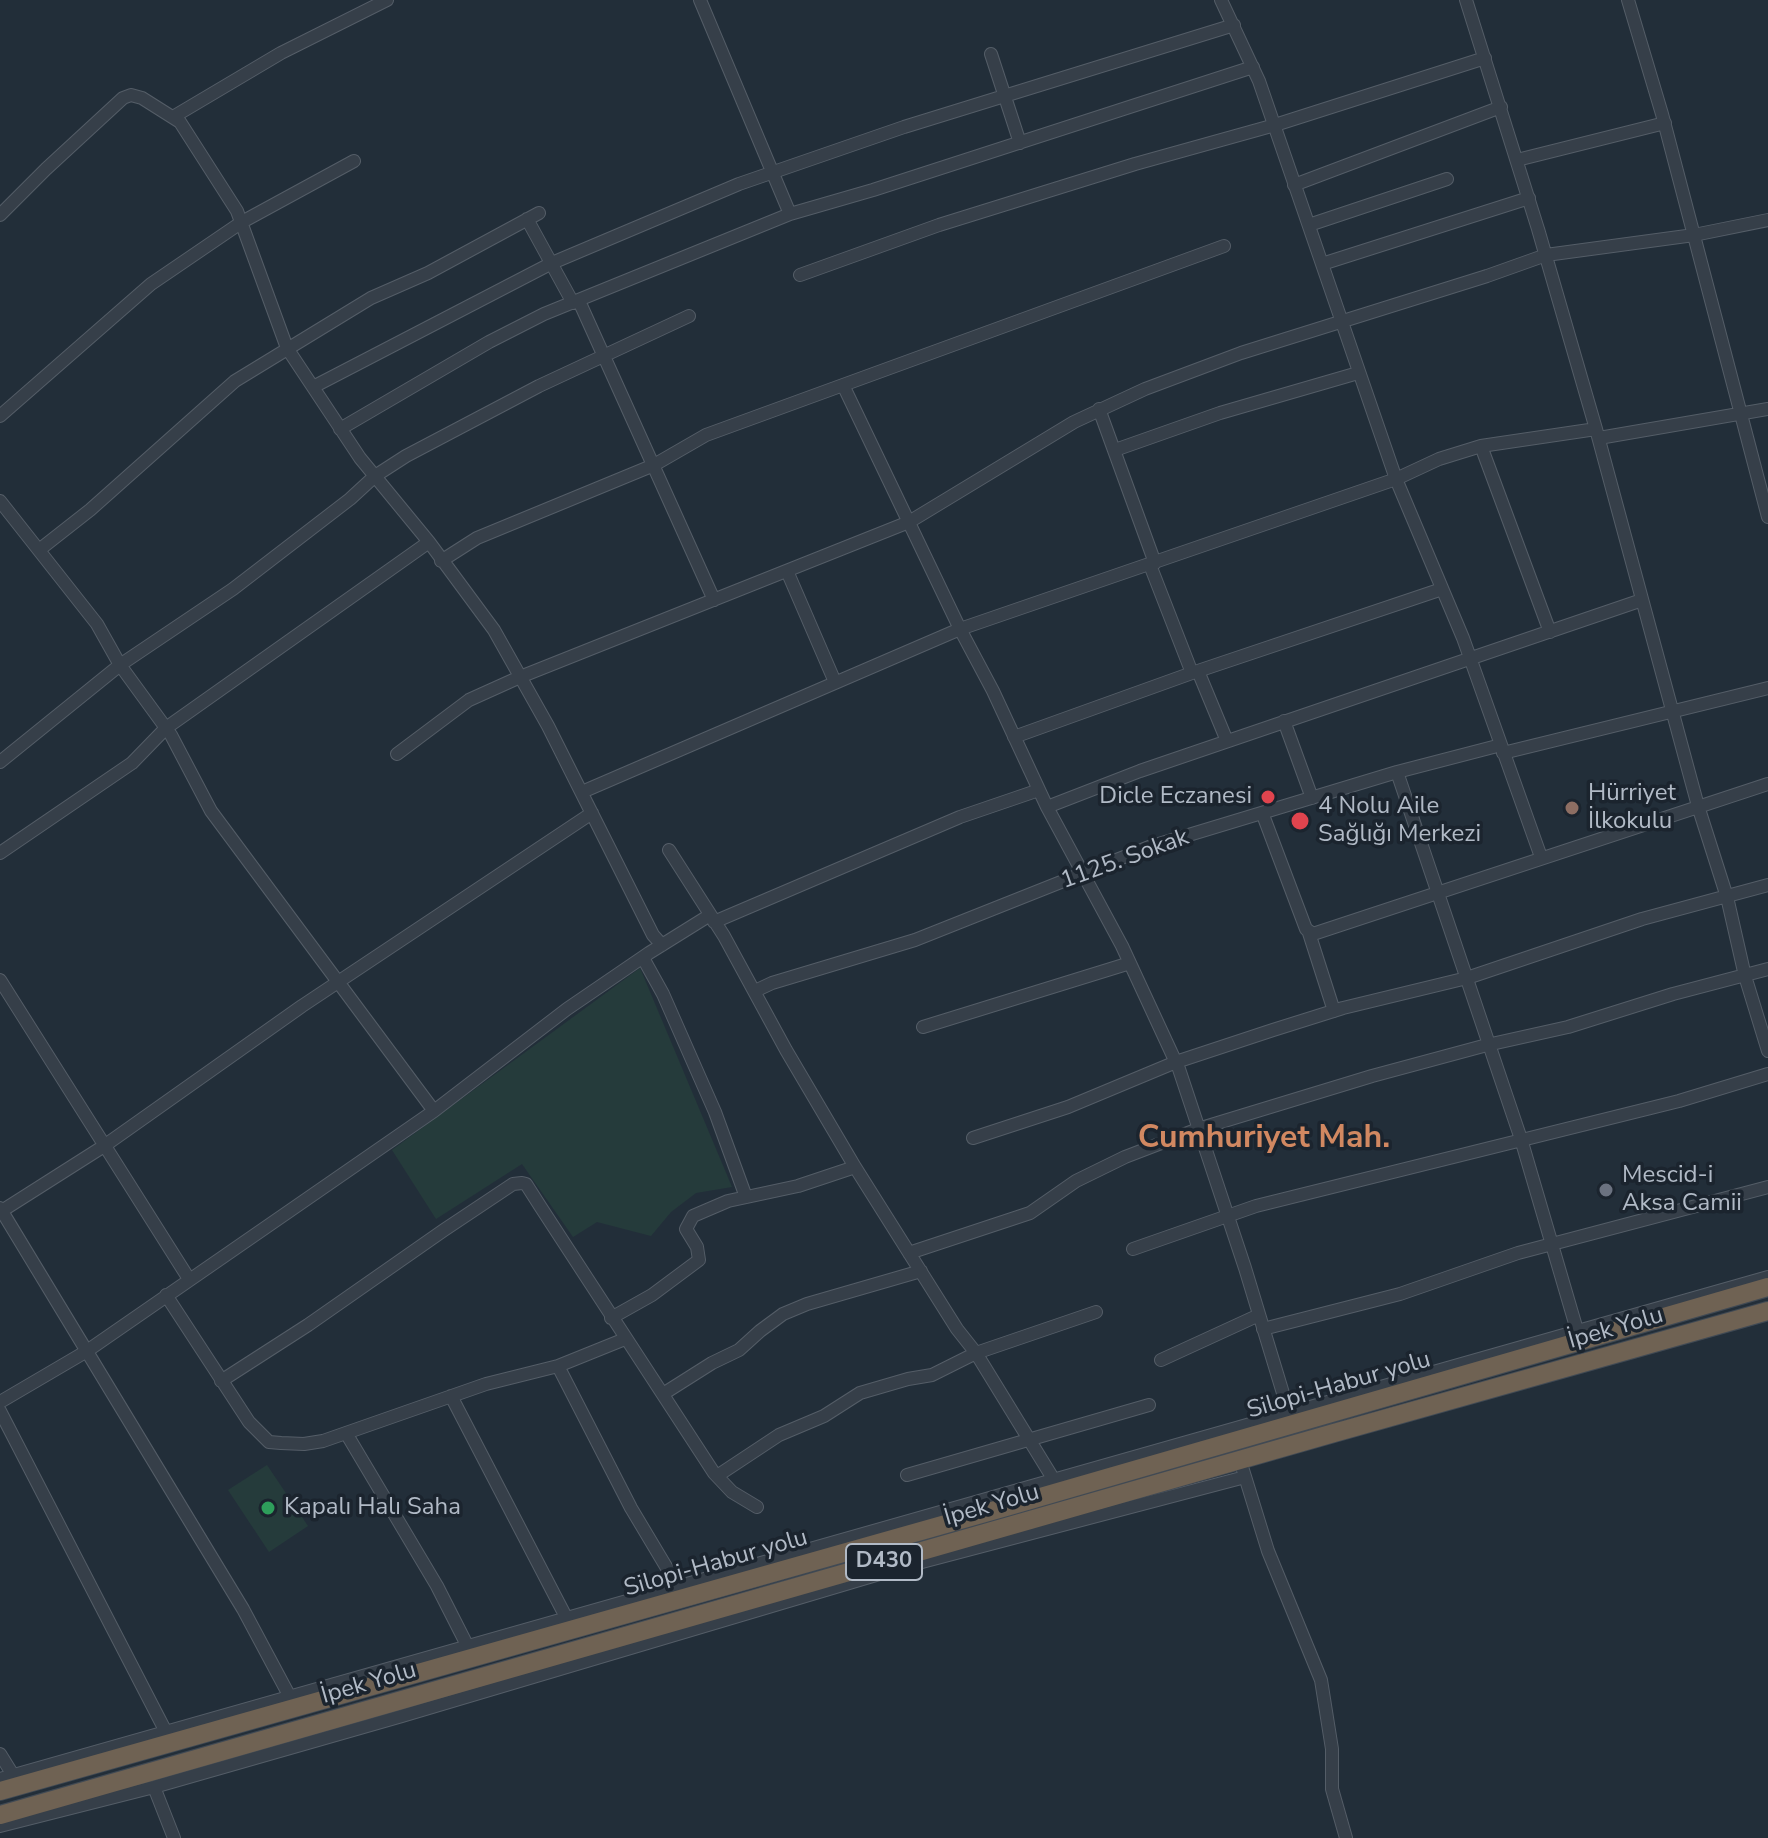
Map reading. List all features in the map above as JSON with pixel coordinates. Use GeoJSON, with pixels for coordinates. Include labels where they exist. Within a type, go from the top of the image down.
{"type":"FeatureCollection","features":[{"type":"Feature","properties":{"kind":"highway","name":"Silopi-Habur yolu"},"geometry":{"type":"LineString","coordinates":[[0,1791],[1768,1287]]}},
{"type":"Feature","properties":{"kind":"highway","name":"İpek Yolu"},"geometry":{"type":"LineString","coordinates":[[0,1815],[1242,1468],[1435,1404],[1768,1311]]}},
{"type":"Feature","properties":{"kind":"highway"},"geometry":{"type":"LineString","coordinates":[[1429,1385],[1435,1404]]}},
{"type":"Feature","properties":{"kind":"street"},"geometry":{"type":"LineString","coordinates":[[173,117],[281,53],[387,0]]}},
{"type":"Feature","properties":{"kind":"street"},"geometry":{"type":"LineString","coordinates":[[700,0],[790,214]]}},
{"type":"Feature","properties":{"kind":"street"},"geometry":{"type":"LineString","coordinates":[[1221,0],[1253,67],[1275,125],[1396,479],[1470,660],[1541,857]]}},
{"type":"Feature","properties":{"kind":"street"},"geometry":{"type":"LineString","coordinates":[[1466,0],[1529,198],[1598,433],[1672,713],[1727,897],[1745,976],[1768,1051]]}},
{"type":"Feature","properties":{"kind":"street"},"geometry":{"type":"LineString","coordinates":[[1628,0],[1665,123],[1768,517]]}},
{"type":"Feature","properties":{"kind":"street"},"geometry":{"type":"LineString","coordinates":[[313,387],[552,263],[773,171],[1234,25]]}},
{"type":"Feature","properties":{"kind":"street"},"geometry":{"type":"LineString","coordinates":[[991,54],[1020,143]]}},
{"type":"Feature","properties":{"kind":"street"},"geometry":{"type":"LineString","coordinates":[[800,275],[954,220],[1275,125],[1485,58]]}},
{"type":"Feature","properties":{"kind":"street"},"geometry":{"type":"LineString","coordinates":[[340,429],[489,342],[544,314],[790,214],[1253,67]]}},
{"type":"Feature","properties":{"kind":"street"},"geometry":{"type":"LineString","coordinates":[[0,215],[123,98],[131,95],[142,98],[180,122],[237,211],[287,348],[340,429],[494,630],[582,792],[653,935],[662,945]]}},
{"type":"Feature","properties":{"kind":"street"},"geometry":{"type":"LineString","coordinates":[[1294,185],[1501,107]]}},
{"type":"Feature","properties":{"kind":"street"},"geometry":{"type":"LineString","coordinates":[[1517,160],[1665,123]]}},
{"type":"Feature","properties":{"kind":"street"},"geometry":{"type":"LineString","coordinates":[[0,416],[151,284],[242,222],[354,161]]}},
{"type":"Feature","properties":{"kind":"street"},"geometry":{"type":"LineString","coordinates":[[1309,225],[1447,179]]}},
{"type":"Feature","properties":{"kind":"street"},"geometry":{"type":"LineString","coordinates":[[1322,264],[1529,198]]}},
{"type":"Feature","properties":{"kind":"street"},"geometry":{"type":"LineString","coordinates":[[39,550],[90,510],[235,381],[371,298],[428,273],[539,213]]}},
{"type":"Feature","properties":{"kind":"street"},"geometry":{"type":"LineString","coordinates":[[527,219],[576,302],[714,600]]}},
{"type":"Feature","properties":{"kind":"street"},"geometry":{"type":"LineString","coordinates":[[397,754],[469,700],[909,522],[1099,409],[1241,353],[1546,255],[1694,235],[1768,220]]}},
{"type":"Feature","properties":{"kind":"street"},"geometry":{"type":"LineString","coordinates":[[441,561],[477,538],[654,465],[706,435],[1224,246]]}},
{"type":"Feature","properties":{"kind":"street"},"geometry":{"type":"LineString","coordinates":[[0,762],[120,665],[233,589],[350,499],[375,476],[406,456],[602,355],[689,316]]}},
{"type":"Feature","properties":{"kind":"street"},"geometry":{"type":"LineString","coordinates":[[1115,450],[1220,413],[1358,373]]}},
{"type":"Feature","properties":{"kind":"street"},"geometry":{"type":"LineString","coordinates":[[843,385],[1047,807],[1130,963],[1176,1062],[1289,1413]]}},
{"type":"Feature","properties":{"kind":"street"},"geometry":{"type":"LineString","coordinates":[[1099,409],[1152,564],[1195,672],[1227,741]]}},
{"type":"Feature","properties":{"kind":"street"},"geometry":{"type":"LineString","coordinates":[[582,792],[960,629],[1396,479],[1439,459],[1481,446],[1768,409]]}},
{"type":"Feature","properties":{"kind":"street"},"geometry":{"type":"LineString","coordinates":[[1481,446],[1550,632]]}},
{"type":"Feature","properties":{"kind":"street"},"geometry":{"type":"LineString","coordinates":[[0,501],[97,624],[120,665],[166,728],[211,811],[434,1111]]}},
{"type":"Feature","properties":{"kind":"street"},"geometry":{"type":"LineString","coordinates":[[0,853],[132,763],[166,728],[429,542]]}},
{"type":"Feature","properties":{"kind":"street"},"geometry":{"type":"LineString","coordinates":[[787,571],[835,682]]}},
{"type":"Feature","properties":{"kind":"street"},"geometry":{"type":"LineString","coordinates":[[1014,737],[1442,589]]}},
{"type":"Feature","properties":{"kind":"street"},"geometry":{"type":"LineString","coordinates":[[1047,807],[1140,771],[1642,600]]}},
{"type":"Feature","properties":{"kind":"street","name":"1125. Sokak"},"geometry":{"type":"LineString","coordinates":[[755,991],[772,983],[915,940],[1149,847],[1397,772],[1672,713],[1768,688]]}},
{"type":"Feature","properties":{"kind":"street"},"geometry":{"type":"LineString","coordinates":[[1284,721],[1312,798]]}},
{"type":"Feature","properties":{"kind":"street"},"geometry":{"type":"LineString","coordinates":[[1397,772],[1521,1139],[1577,1330]]}},
{"type":"Feature","properties":{"kind":"street"},"geometry":{"type":"LineString","coordinates":[[1309,933],[1321,932],[1440,894],[1541,857],[1768,784]]}},
{"type":"Feature","properties":{"kind":"street"},"geometry":{"type":"LineString","coordinates":[[0,1402],[87,1351],[434,1111],[567,1009],[662,945],[712,918],[960,817],[1039,790]]}},
{"type":"Feature","properties":{"kind":"street"},"geometry":{"type":"LineString","coordinates":[[290,1697],[243,1609],[1,1210],[104,1146],[339,982],[592,813]]}},
{"type":"Feature","properties":{"kind":"street"},"geometry":{"type":"LineString","coordinates":[[1263,815],[1309,933],[1334,1011]]}},
{"type":"Feature","properties":{"kind":"street"},"geometry":{"type":"LineString","coordinates":[[669,850],[755,991],[855,1167],[1054,1480]]}},
{"type":"Feature","properties":{"kind":"street"},"geometry":{"type":"LineString","coordinates":[[973,1138],[1068,1107],[1176,1062],[1334,1011],[1467,978],[1642,919],[1768,885]]}},
{"type":"Feature","properties":{"kind":"street"},"geometry":{"type":"LineString","coordinates":[[643,958],[663,994],[715,1112],[746,1197]]}},
{"type":"Feature","properties":{"kind":"street"},"geometry":{"type":"LineString","coordinates":[[923,1027],[1130,963]]}},
{"type":"Feature","properties":{"kind":"street"},"geometry":{"type":"LineString","coordinates":[[909,1253],[1030,1213],[1076,1181],[1125,1157],[1198,1129],[1372,1076],[1568,1027],[1673,994],[1768,969]]}},
{"type":"Feature","properties":{"kind":"street"},"geometry":{"type":"LineString","coordinates":[[0,980],[189,1279]]}},
{"type":"Feature","properties":{"kind":"street"},"geometry":{"type":"LineString","coordinates":[[1133,1249],[1227,1214],[1679,1101],[1768,1074]]}},
{"type":"Feature","properties":{"kind":"street"},"geometry":{"type":"LineString","coordinates":[[611,1318],[652,1295],[699,1260],[697,1247],[686,1229],[693,1216],[704,1209],[798,1186],[855,1167]]}},
{"type":"Feature","properties":{"kind":"street"},"geometry":{"type":"LineString","coordinates":[[221,1381],[456,1222],[518,1183],[526,1184],[717,1476],[732,1492],[757,1507]]}},
{"type":"Feature","properties":{"kind":"street"},"geometry":{"type":"LineString","coordinates":[[1263,1329],[1400,1294],[1518,1253],[1768,1187]]}},
{"type":"Feature","properties":{"kind":"street"},"geometry":{"type":"LineString","coordinates":[[663,1394],[739,1350],[783,1314],[807,1304],[921,1271]]}},
{"type":"Feature","properties":{"kind":"street"},"geometry":{"type":"LineString","coordinates":[[0,1754],[6,1777],[1768,1277]]}},
{"type":"Feature","properties":{"kind":"street"},"geometry":{"type":"LineString","coordinates":[[166,1295],[249,1422],[269,1442],[304,1444],[346,1433],[451,1396],[558,1366],[625,1339]]}},
{"type":"Feature","properties":{"kind":"street"},"geometry":{"type":"LineString","coordinates":[[717,1476],[779,1435],[824,1416],[860,1393],[932,1375],[976,1353],[1096,1312]]}},
{"type":"Feature","properties":{"kind":"street"},"geometry":{"type":"LineString","coordinates":[[1161,1360],[1259,1315]]}},
{"type":"Feature","properties":{"kind":"street"},"geometry":{"type":"LineString","coordinates":[[558,1366],[631,1508],[677,1585]]}},
{"type":"Feature","properties":{"kind":"street"},"geometry":{"type":"LineString","coordinates":[[451,1396],[567,1619]]}},
{"type":"Feature","properties":{"kind":"street"},"geometry":{"type":"LineString","coordinates":[[907,1475],[1149,1405]]}},
{"type":"Feature","properties":{"kind":"street"},"geometry":{"type":"LineString","coordinates":[[0,1411],[166,1732]]}},
{"type":"Feature","properties":{"kind":"street"},"geometry":{"type":"LineString","coordinates":[[346,1433],[437,1586],[468,1647]]}},
{"type":"Feature","properties":{"kind":"street"},"geometry":{"type":"LineString","coordinates":[[0,1826],[154,1787],[1242,1468],[1268,1551],[1321,1680],[1332,1749],[1332,1789],[1346,1838]]}},
{"type":"Feature","properties":{"kind":"street"},"geometry":{"type":"LineString","coordinates":[[154,1787],[174,1838]]}},
{"type":"Feature","properties":{"kind":"green space"},"geometry":{"type":"Polygon","coordinates":[[[640,968],[732,1187],[696,1193],[671,1212],[651,1236],[597,1222],[573,1237],[522,1164],[436,1219],[392,1150],[640,968]]]}},
{"type":"Feature","properties":{"kind":"green space","name":"Kapalı Halı Saha"},"geometry":{"type":"Polygon","coordinates":[[[267,1465],[308,1526],[269,1552],[228,1490],[267,1465]]]}},
{"type":"Feature","properties":{"kind":"place","name":"Dicle Eczanesi"},"geometry":{"type":"Point","coordinates":[1268,797]}},
{"type":"Feature","properties":{"kind":"place","name":"Hürriyet İlkokulu"},"geometry":{"type":"Point","coordinates":[1572,808]}},
{"type":"Feature","properties":{"kind":"place","name":"4 Nolu Aile Sağlığı Merkezi"},"geometry":{"type":"Point","coordinates":[1300,821]}},
{"type":"Feature","properties":{"kind":"place","name":"Mescid-i Aksa Camii"},"geometry":{"type":"Point","coordinates":[1606,1190]}},
{"type":"Feature","properties":{"kind":"place","name":"Kapalı Halı Saha"},"geometry":{"type":"Point","coordinates":[268,1508]}},
{"type":"Feature","properties":{"kind":"district","name":"Cumhuriyet Mah."},"geometry":{"type":"Point","coordinates":[1264,1139]}}]}
